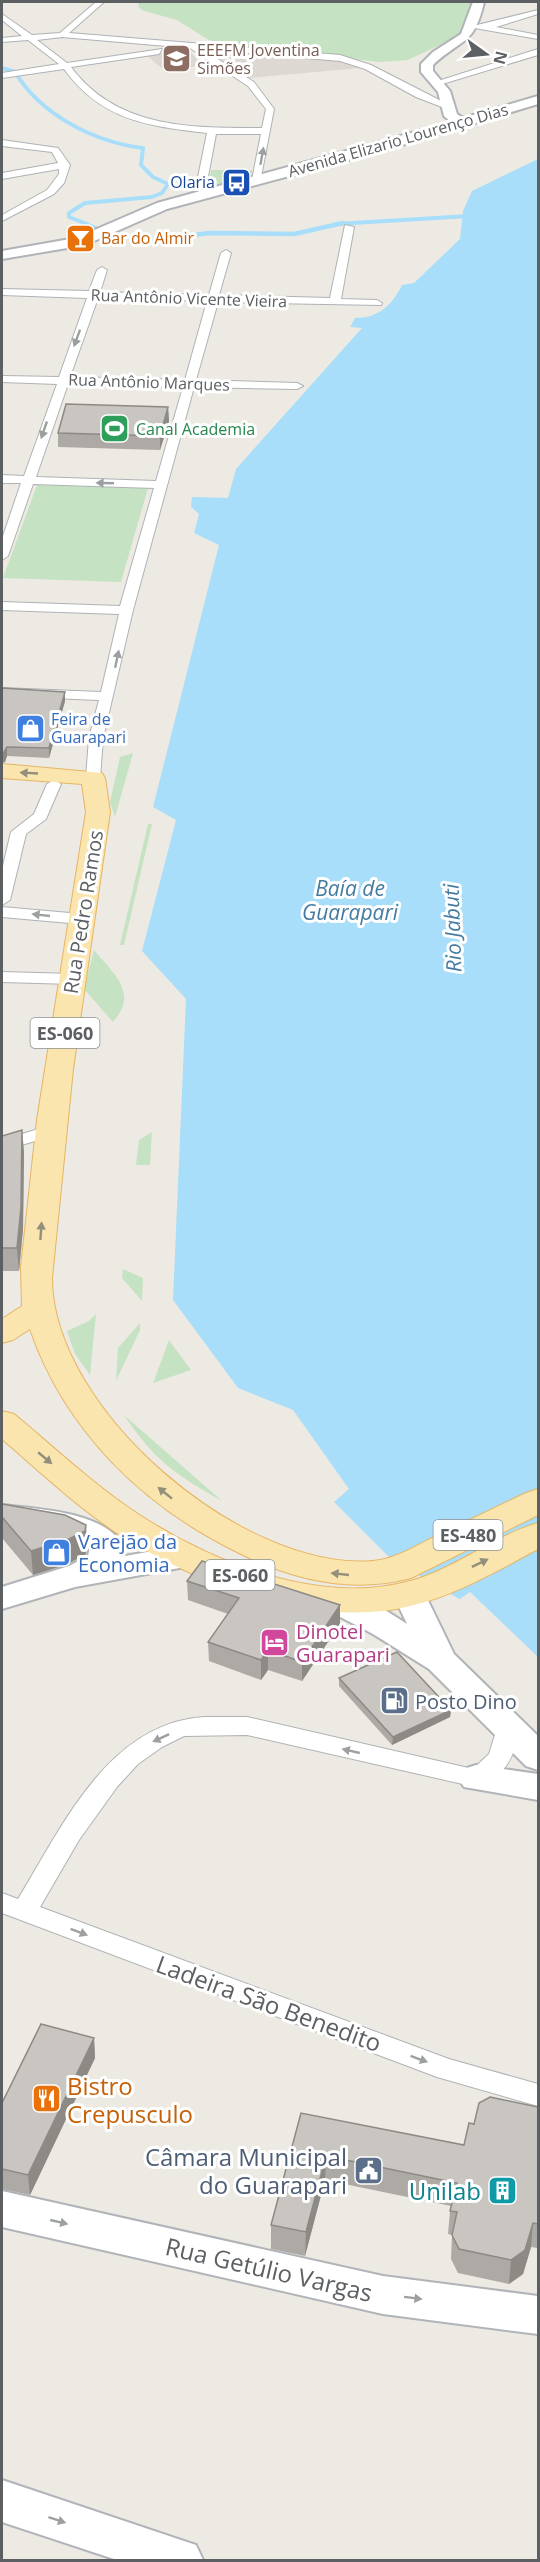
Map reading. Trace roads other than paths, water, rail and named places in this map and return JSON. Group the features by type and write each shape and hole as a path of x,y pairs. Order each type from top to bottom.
{"main road":[{"path":"2,771 93,778"},
{"name":"Rua Pedro Ramos","path":"93,778 98,812 44,1189 37,1289 39,1309 48,1340 71,1385 113,1443 145,1477 181,1506 275,1557 318,1571 377,1574 411,1584"},
{"path":"2,1333 39,1309"},
{"name":"ES-060","path":"2,1422 125,1522 185,1556 250,1579 335,1600 411,1584"},
{"name":"ES-480","path":"411,1584 538,1501"},
{"name":"ES-480","path":"411,1584 538,1535"}],"street":[{"path":"62,35 100,2"},
{"path":"478,2 480,27"},
{"path":"462,123 451,116 444,91 427,72 427,64 480,27 538,12"},
{"path":"4,20 66,66 77,81 125,116 149,123 212,131 266,131"},
{"path":"480,27 538,37"},
{"path":"2,40 62,35 360,61 414,94 447,106"},
{"path":"2,71 66,66 192,46 251,84 261,93 270,109 257,180"},
{"path":"436,83 538,52"},
{"path":"2,76 24,70"},
{"name":"Avenida Elizario Lourenço Dias","path":"2,255 80,242 143,212 538,100"},
{"path":"205,194 201,187 212,131"},
{"path":"2,143 55,150 65,165 66,174 60,184 2,218"},
{"path":"2,176 65,165"},
{"path":"335,302 348,227"},
{"name":"Rua Pedro Ramos","path":"93,778 96,738 126,610 163,485 211,300 226,253"},
{"path":"2,556 102,270"},
{"name":"Rua Antônio Vicente Vieira","path":"2,292 211,300 378,303"},
{"name":"Rua Antônio Marques","path":"2,379 297,386"},
{"path":"2,479 163,485"},
{"path":"2,606 126,610"},
{"path":"2,692 106,696"},
{"path":"2,900 19,832 41,816 54,784"},
{"path":"2,912 81,919"},
{"path":"2,977 73,979"},
{"path":"2,1146 52,1130"},
{"path":"44,1521 80,1502 88,1494"},
{"path":"2,1516 44,1521 99,1536 106,1544 105,1556 97,1567 2,1598"},
{"path":"72,1576 185,1556"},
{"path":"411,1584 441,1661"},
{"path":"335,1600 385,1626 441,1661 538,1757"},
{"path":"13,1907 102,1786 150,1743 179,1729 210,1725 248,1726 408,1764 476,1778 538,1787"},
{"path":"476,1778 489,1772 498,1763 506,1742 507,1728"},
{"name":"Ladeira São Benedito","path":"13,1907 446,2069 538,2095"},
{"name":"Rua Getúlio Vargas","path":"2,2209 383,2295 538,2315"},
{"path":"2,2502 180,2560"}],"water":[{"name":"Baía de Guarapari","path":"538,159 538,1670 461,1600 390,1558 334,1502 349,1489 293,1410 238,1388 173,1300 186,999 142,951 176,820 153,807 219,545 194,533 199,514 191,507 192,497 228,498 236,469 362,328 350,327 355,318 371,316 384,309 394,299 402,285 414,283 460,239 463,211 472,191"}],"waterway":[{"path":"2,68 15,72 39,101 70,124 106,140 143,148 141,165 153,177 168,184 162,193 152,197 85,203 69,213 69,217 87,224"},
{"path":"339,224 469,216"},
{"path":"83,223 110,234 150,241 209,233 294,234 339,224"}],"place":[{"name":"EEEFM Joventina Simões","path":"176,59"},
{"name":"Olaria","path":"236,182"},
{"name":"Bar do Almir","path":"80,238"},
{"name":"Canal Academia","path":"115,429"},
{"name":"Feira de Guarapari","path":"30,728"},
{"name":"Varejão da Economia","path":"57,1553"},
{"name":"Dinotel Guarapari","path":"275,1643"},
{"name":"Posto Dino","path":"394,1701"},
{"name":"Bistro Crepusculo","path":"46,2099"},
{"name":"Câmara Municipal do Guarapari","path":"368,2170"},
{"name":"Unilab","path":"502,2190"}],"water label":[{"name":"Rio Jabuti","path":"452,928"}]}
